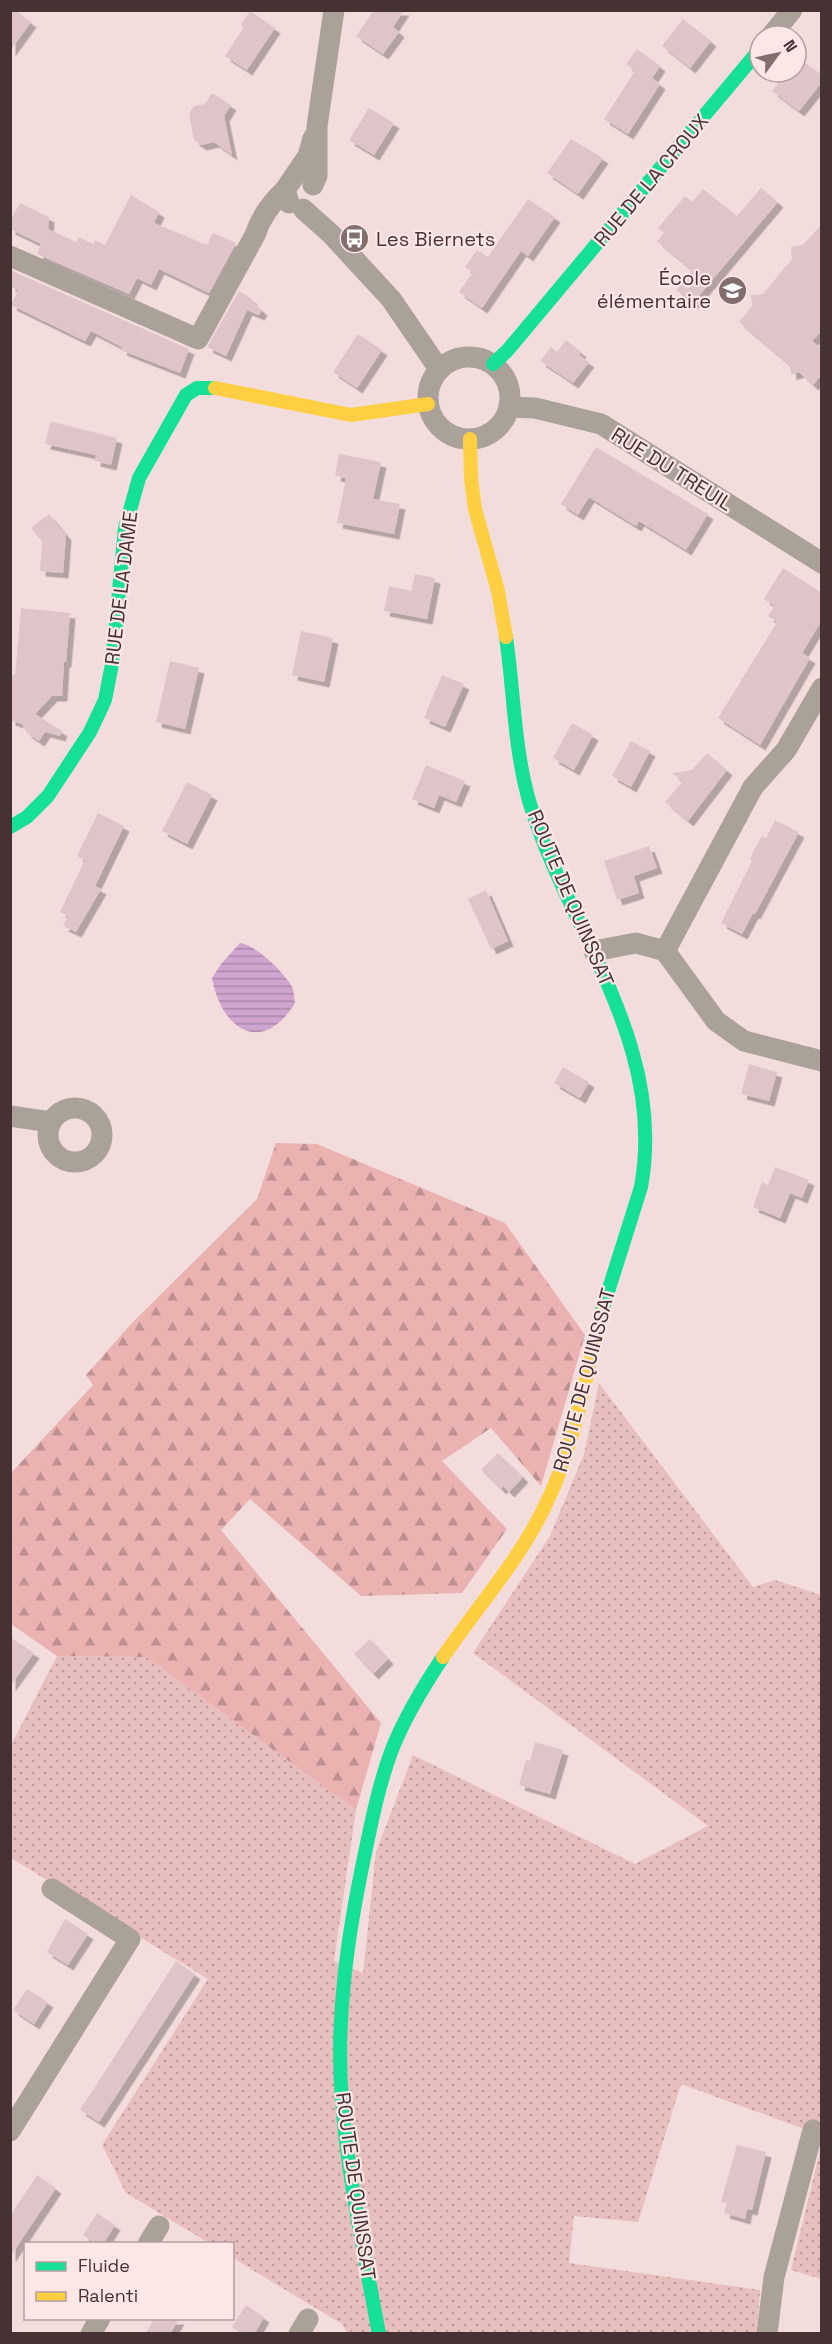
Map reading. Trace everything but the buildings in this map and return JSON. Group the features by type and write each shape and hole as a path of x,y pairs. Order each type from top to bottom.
{"street":[{"path":"255,235 277,216 307,200 317,176 317,126 334,10"},
{"path":"781,24 792,10"},
{"name":"RUE DE LA CROUX","path":"493,364 507,351 748,63"},
{"path":"10,256 198,339 255,235 259,222 273,202 289,186 308,156 317,126"},
{"path":"289,186 304,179 307,200"},
{"path":"289,186 288,202 307,200 322,207 332,234 391,299 439,369"},
{"path":"465,356 480,358 493,364 504,376 510,391 509,407 504,420 495,430 483,437 470,439 455,436 442,429 433,418 428,404 428,391 439,369 451,360 465,356"},
{"name":"RUE DE LA DAME","path":"10,827 27,817 48,796 90,732 105,700 112,664 125,528 139,478 186,395 197,388 211,387 351,415 428,404"},
{"name":"RUE DU TREUIL","path":"509,407 535,408 601,424 822,563"},
{"name":"ROUTE DE QUINSSAT","path":"379,2334 352,2184 341,2089 344,1992 357,1889 380,1780 402,1725 432,1670 499,1582 534,1529 559,1475 578,1414 607,1294 633,1216 644,1172 643,1085 625,1022 553,864 530,803 519,752 502,606 476,514 469,467 470,439"},
{"path":"665,951 753,787 786,750 822,688"},
{"path":"594,951 636,943 665,951 716,1021 744,1041 822,1061"},
{"path":"10,1116 51,1122"},
{"path":"10,2131 130,1939 52,1889"},
{"path":"767,2334 774,2277 813,2130"},
{"path":"91,2334 99,2320"}],"shaded area":[{"path":"240,943 253,948 275,966 293,989 295,1003 282,1020 269,1029 257,1032 244,1030 234,1023 224,1011 217,996 212,978"},
{"path":"599,1383 753,1587 775,1580 821,1595 821,2135 681,2084 638,2222 574,2216 569,2263 760,2290 757,2333 347,2333 342,2324 234,2259 234,2242 207,2242 126,2193 102,2145 208,1979 11,1858 10,1747 57,1656 146,1657 356,1810 334,1961 363,1973 376,1852 413,1755 635,1864 708,1826 473,1653 550,1536 584,1454"},
{"path":"821,2147 821,2279 791,2270"}],"green space":[{"path":"276,1143 317,1144 505,1223 585,1335 541,1486 491,1428 442,1461 507,1529 462,1593 361,1596 250,1499 221,1530 381,1723 356,1810 146,1657 57,1656 11,1624 10,1474 93,1385 86,1375 131,1324 257,1199"}],"traffic: fast":[{"path":"493,364 507,351 748,63"},
{"path":"10,827 27,817 48,796 90,732 105,700 112,664 125,528 139,478 186,395 197,388 215,388"},
{"path":"506,637 517,742 530,804 547,852 610,990 628,1037 640,1085 645,1135 641,1187 601,1314"},
{"path":"379,2334 348,2159 342,2101 340,2039 344,1976 359,1883 383,1777 402,1727 443,1657"}],"traffic: slow":[{"path":"215,388 351,415 428,404"},
{"path":"470,439 471,479 475,509 498,591 506,637"},
{"path":"443,1657 523,1546 545,1506 572,1436 601,1314"}],"place":[{"name":"Les Biernets","path":"355,239"},
{"name":"École élémentaire","path":"732,290"}]}
